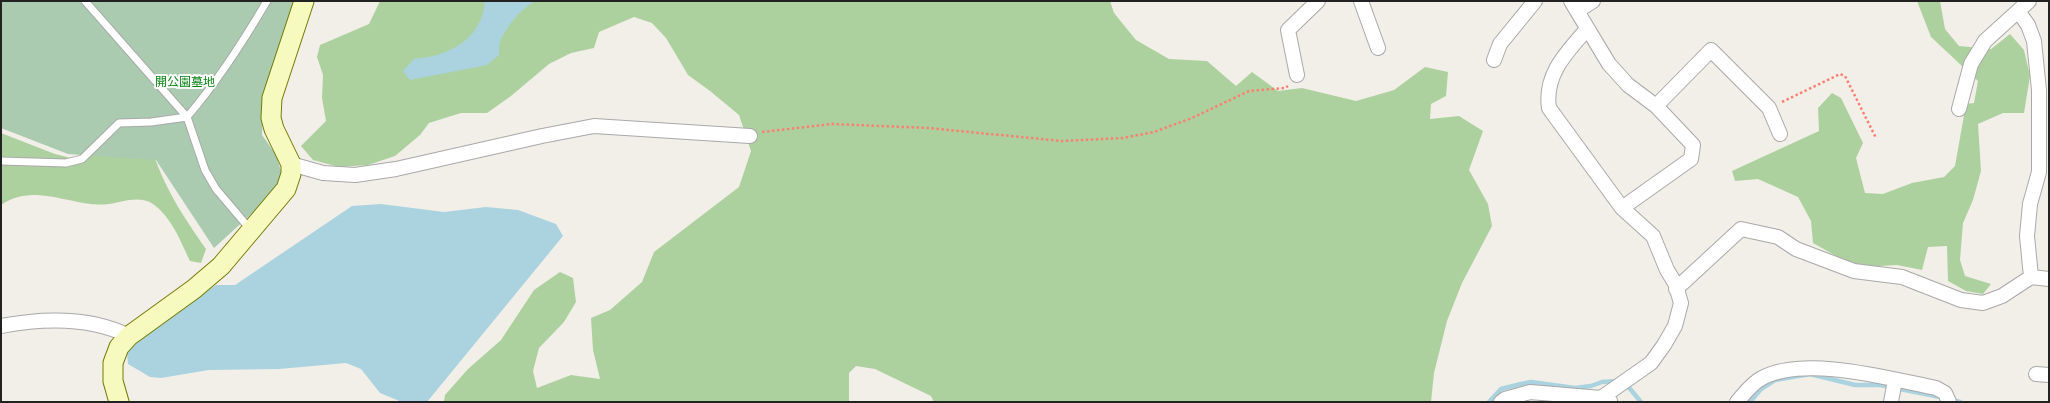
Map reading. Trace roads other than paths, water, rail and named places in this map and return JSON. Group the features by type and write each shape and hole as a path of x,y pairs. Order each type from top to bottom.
{"street":[{"path":"119,402 112,381 113,363 119,347 129,336 221,266 286,189 291,174 291,164 274,129 271,118 272,98 304,1"},
{"path":"1296,75 1288,30 1318,1"},
{"path":"1361,1 1378,48"},
{"path":"1494,60 1500,44 1535,1"},
{"path":"1593,1 1574,6 1609,64 1622,78 1656,106 1693,145 1691,159 1622,208"},
{"path":"1959,109 1971,64 1985,41 2029,1"},
{"path":"2018,11 2028,25 2034,42 2039,90 2038,142 2044,157 2030,204 2027,236 2032,277"},
{"path":"1501,402 1504,399 1530,392 1607,400 1651,362 1664,345 1675,326 1681,303 1653,236 1622,208 1549,108 1547,94 1553,72 1587,29"},
{"path":"1656,106 1711,50 1769,108 1780,134"},
{"path":"291,164 323,172 355,175 396,170 542,136 594,126 750,136"},
{"path":"1676,289 1741,229 1778,237 1796,249 1854,271 1902,277 1961,300 1983,303 2002,296 2032,277 2049,279"},
{"path":"1,326 30,320 60,320 111,327 129,336"},
{"path":"1737,402 1749,396 1762,378 1802,368 1825,369 1936,388 1946,393 1949,402"},
{"path":"1891,402 1895,380"}],"lane":[{"path":"85,1 187,117 205,170 216,189 251,230"},
{"path":"1,161 66,164 82,159 120,122 152,122 187,117 208,93 239,49 267,1"}],"water":[{"path":"485,1 537,1 526,7 510,25 500,42 499,55 487,65 410,80 403,71 414,59 451,50 462,44 470,36 478,26 483,15"},
{"path":"381,204 444,212 486,207 518,210 556,224 563,236 427,402 402,402 380,393 361,369 346,363 279,369 209,370 161,378 150,377 128,364 127,353 141,336 216,285 235,285 352,206"}],"waterway":[{"path":"1750,402 1761,389 1775,380 1810,374 1855,385 1880,385 1940,397"},
{"path":"1489,402 1501,389 1531,382 1575,388 1617,381"},
{"path":"1626,384 1641,402"},
{"path":"1950,399 1960,402"}],"park label":[{"name":"開公園墓地","path":"185,83"}]}
